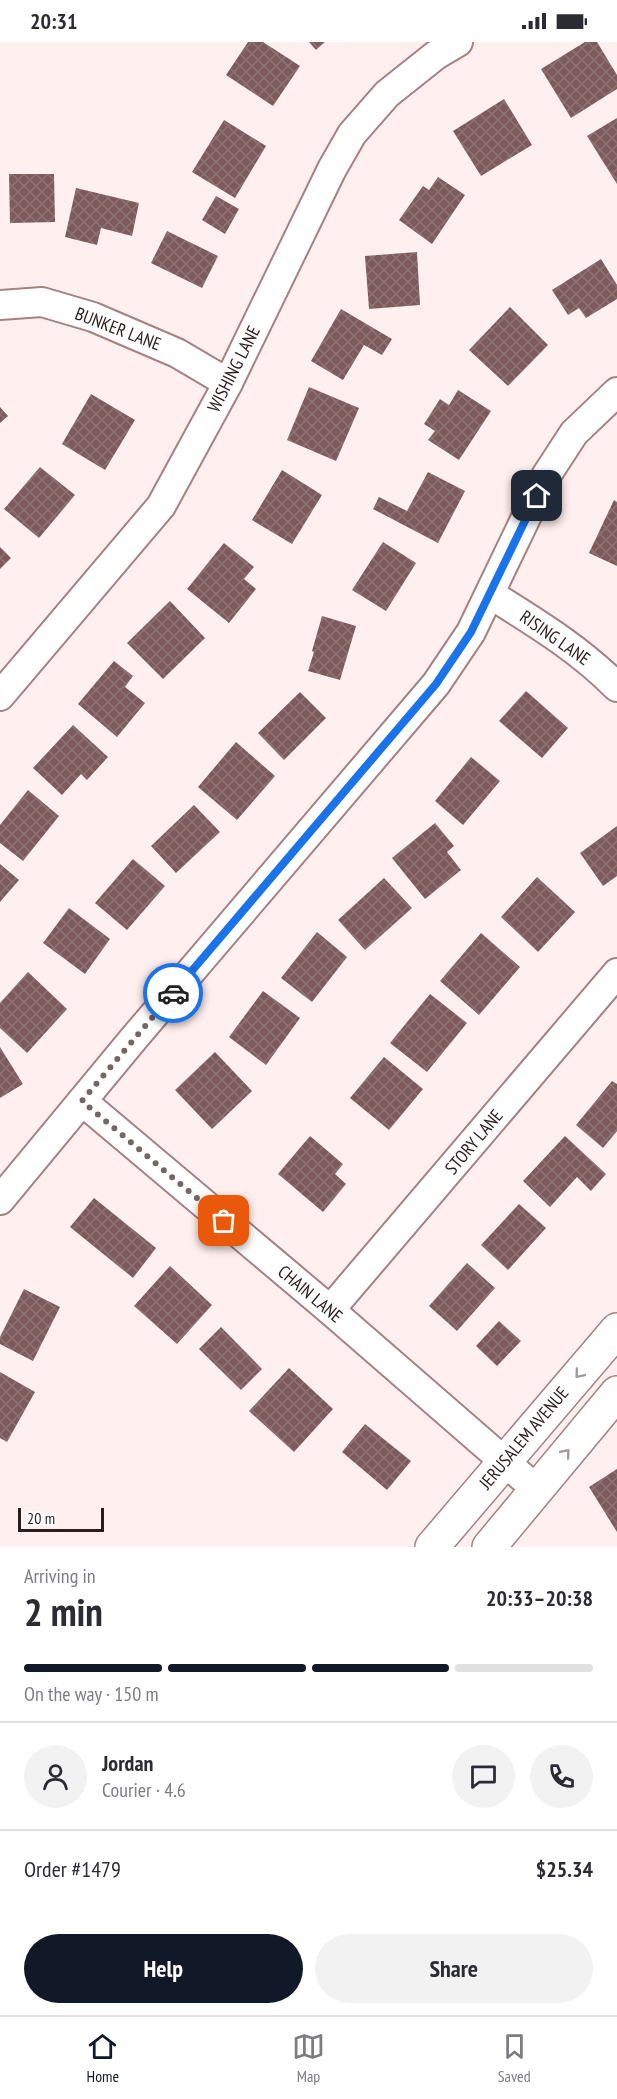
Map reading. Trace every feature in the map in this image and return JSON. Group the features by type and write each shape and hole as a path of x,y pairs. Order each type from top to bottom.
{"main road":[{"name":"JERUSALEM AVENUE","path":"444,1543 505,1461 617,1330"},
{"path":"489,1547 617,1393"}],"street":[{"name":"WISHING LANE","path":"0,696 161,506 228,383 332,168 352,134 387,93 436,55 458,42"},
{"name":"BUNKER LANE","path":"0,305 42,302 93,317 177,353 228,383"},
{"path":"0,1200 436,684 471,632 546,476 574,433 617,392"},
{"name":"RISING LANE","path":"490,594 558,637 597,667 617,687"},
{"name":"STORY LANE","path":"330,1310 617,973"},
{"name":"CHAIN LANE","path":"82,1101 330,1310 536,1489"}],"building":[{"path":"248,42 263,42 300,66 273,106 226,75"},
{"path":"309,42 325,42 316,50"},
{"path":"585,42 597,42 617,75 617,89 571,118 541,69"},
{"path":"504,99 532,145 481,176 453,131"},
{"path":"617,118 617,184 587,136"},
{"path":"224,120 266,146 235,198 192,172"},
{"path":"9,174 54,174 55,222 10,223"},
{"path":"438,177 465,195 432,244 399,220 423,186 429,190"},
{"path":"76,188 139,203 132,236 101,228 97,245 65,237"},
{"path":"216,196 239,209 225,234 202,220"},
{"path":"167,231 218,256 202,288 151,263"},
{"path":"417,252 420,305 369,309 365,256"},
{"path":"601,259 617,285 617,299 586,318 579,308 568,315 552,290"},
{"path":"510,307 548,345 508,386 469,350"},
{"path":"341,309 392,339 382,355 364,345 343,380 311,361"},
{"path":"309,387 359,408 336,461 287,440"},
{"path":"458,390 491,411 459,460 428,440 435,431 424,424 440,399 449,405"},
{"path":"91,394 135,420 105,470 62,444"},
{"path":"0,407 8,416 0,423"},
{"path":"40,467 75,495 39,538 4,509"},
{"path":"282,470 322,495 292,544 252,520"},
{"path":"428,472 465,491 438,543 373,509 379,497 407,511"},
{"path":"614,500 617,502 617,566 589,553"},
{"path":"383,542 416,563 386,611 352,590"},
{"path":"224,543 254,567 244,579 256,589 229,623 187,589"},
{"path":"0,547 11,558 0,569"},
{"path":"170,601 205,638 163,679 127,643"},
{"path":"322,616 356,626 340,680 308,671"},
{"path":"114,661 133,676 125,687 145,703 117,737 78,704"},
{"path":"526,691 568,728 542,758 499,721"},
{"path":"300,692 326,718 284,760 258,733"},
{"path":"73,725 108,757 87,780 81,774 62,795 33,768"},
{"path":"236,742 275,776 237,820 198,787"},
{"path":"471,757 500,781 463,825 435,801"},
{"path":"28,790 59,816 23,861 0,843 0,825"},
{"path":"194,805 220,832 176,873 151,846"},
{"path":"435,823 454,846 447,852 461,870 425,899 392,858"},
{"path":"617,826 617,876 603,886 580,853"},
{"path":"133,859 165,886 127,930 95,903"},
{"path":"0,864 19,880 0,902"},
{"path":"537,877 575,912 538,952 501,917"},
{"path":"384,878 412,908 365,950 338,920"},
{"path":"69,908 110,939 85,974 43,943"},
{"path":"317,932 347,957 312,1002 281,978"},
{"path":"481,933 520,967 479,1015 440,981"},
{"path":"28,972 67,1009 27,1053 0,1028 0,1003"},
{"path":"263,991 300,1018 266,1065 229,1037"},
{"path":"430,994 467,1023 427,1072 390,1043"},
{"path":"0,1047 23,1084 0,1098"},
{"path":"215,1052 252,1091 212,1129 175,1090"},
{"path":"384,1057 423,1089 389,1130 350,1098"},
{"path":"612,1081 617,1084 617,1131 603,1148 576,1125"},
{"path":"310,1136 343,1164 335,1174 346,1184 323,1212 278,1174"},
{"path":"565,1136 606,1174 591,1191 577,1177 550,1207 523,1181"},
{"path":"94,1198 156,1248 133,1278 70,1227"},
{"path":"519,1204 546,1228 508,1270 481,1245"},
{"path":"467,1263 495,1288 457,1331 429,1306"},
{"path":"170,1266 212,1305 177,1344 134,1306"},
{"path":"24,1289 60,1307 33,1361 0,1344 0,1337"},
{"path":"499,1321 521,1341 497,1366 476,1346"},
{"path":"221,1327 262,1369 241,1390 199,1349"},
{"path":"289,1368 333,1409 294,1452 249,1411"},
{"path":"0,1372 35,1392 7,1442 0,1438"},
{"path":"365,1424 411,1461 387,1490 342,1452"},
{"path":"617,1469 617,1532 589,1487"}],"way so far":[{"path":"173,993 82,1101 224,1221"}],"route":[{"path":"173,993 436,684 471,632 537,496"}]}
